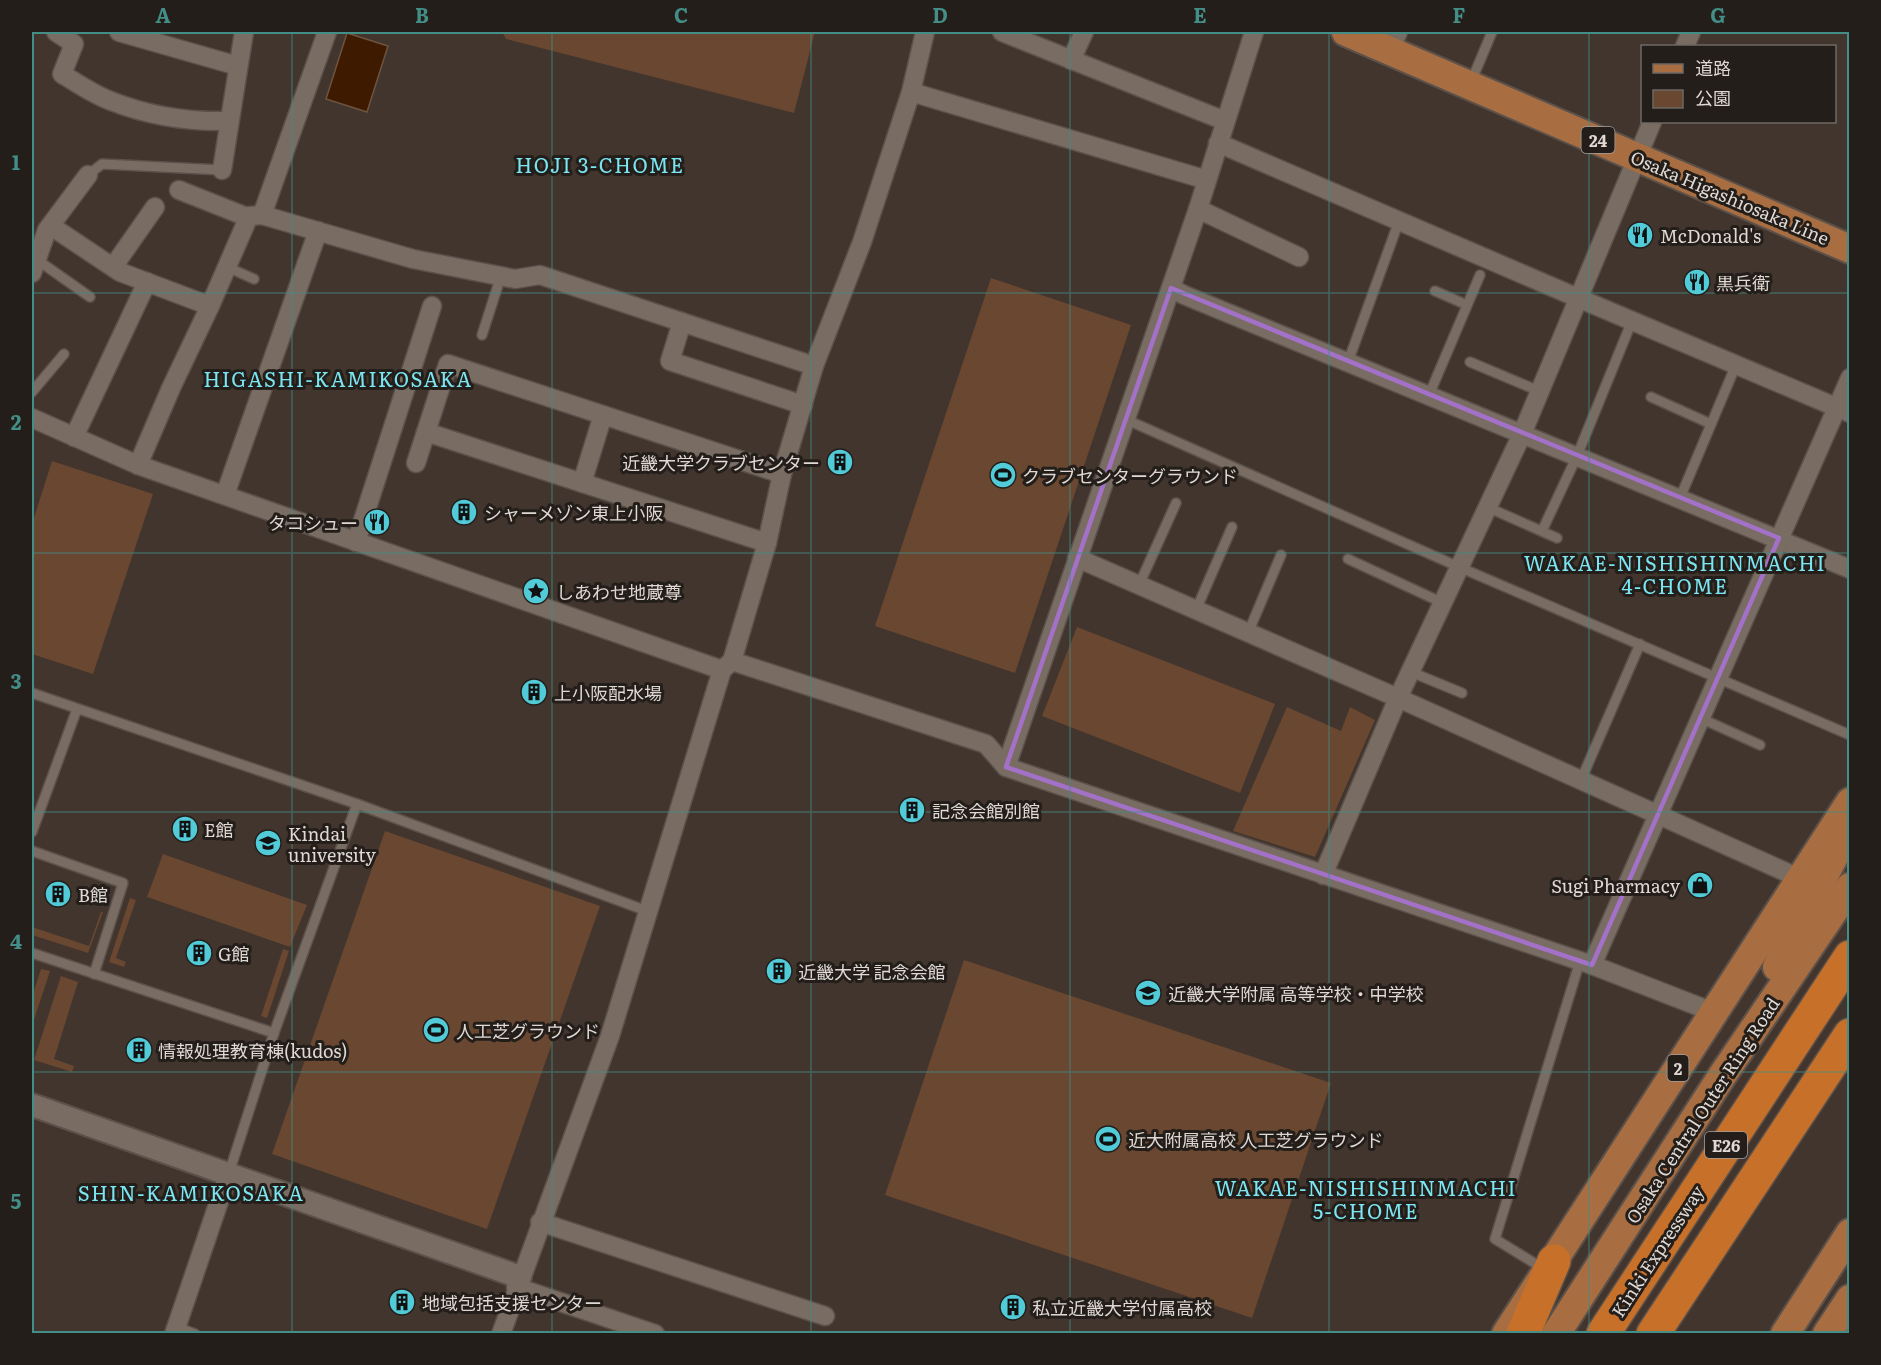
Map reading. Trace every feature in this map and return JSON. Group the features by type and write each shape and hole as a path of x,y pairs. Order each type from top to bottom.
{"highway":[{"name":"Kinki Expressway","path":"1603,1334 1850,957"},
{"name":"E26","path":"1653,1334 1850,1035"},
{"path":"1523,1334 1551,1266"}],"main road":[{"name":"Osaka Higashiosaka Line","path":"1346,32 1394,41 1469,85 1850,249"},
{"name":"2","path":"1506,1334 1850,802"},
{"path":"1722,1076 1850,826"},
{"name":"Osaka Central Outer Ring Road","path":"1556,1334 1722,1076 1850,887"},
{"path":"1785,1334 1850,1233"},
{"path":"1827,1334 1850,1299"}],"street":[{"path":"57,32 74,44 62,74 109,101 158,116 202,122 230,121"},
{"path":"119,32 238,66"},
{"path":"222,170 244,32"},
{"path":"138,465 227,267 255,216 327,32"},
{"path":"501,1334 518,1282 610,1036 647,911 766,543 782,474 814,366 862,242 911,92 925,32"},
{"path":"1002,32 1225,121"},
{"path":"1071,60 1084,32"},
{"path":"1006,767 1198,209 1254,32"},
{"path":"911,92 1207,180"},
{"path":"1323,874 1398,698 1521,434 1652,123"},
{"path":"1218,143 1843,410"},
{"path":"34,266 51,226 88,175"},
{"path":"179,190 255,216 318,231 413,259 515,279 540,275 814,366"},
{"path":"113,267 155,207"},
{"path":"1198,209 1299,257"},
{"path":"51,226 113,267 210,306"},
{"path":"225,495 318,231"},
{"path":"74,436 147,282"},
{"path":"1171,288 1850,569"},
{"path":"356,542 432,306"},
{"path":"682,322 670,361 803,405"},
{"path":"416,463 448,364 782,474"},
{"path":"1586,963 1658,814 1779,538 1843,410 1850,378"},
{"path":"582,483 603,415"},
{"path":"32,418 138,465 356,542 727,665 986,744 1006,767 1586,963 1713,1011"},
{"path":"426,432 766,543"},
{"path":"1077,558 1398,698 1799,878"},
{"path":"32,1104 655,1334"},
{"path":"175,1330 228,1175"},
{"path":"540,1222 825,1316"}],"lane":[{"path":"1469,85 1492,32"},
{"path":"88,175 102,164 222,170"},
{"path":"1348,362 1399,221"},
{"path":"34,266 90,297"},
{"path":"227,267 254,279"},
{"path":"1429,395 1480,275"},
{"path":"482,335 501,276"},
{"path":"1435,291 1467,305"},
{"path":"1542,531 1577,456 1632,321"},
{"path":"32,392 64,354"},
{"path":"1470,362 1539,391"},
{"path":"1680,498 1736,365"},
{"path":"1651,397 1712,424"},
{"path":"1125,419 1459,567 1850,735"},
{"path":"1139,585 1176,503"},
{"path":"1487,507 1557,538"},
{"path":"1196,610 1232,527"},
{"path":"1248,633 1281,555"},
{"path":"1348,559 1443,603"},
{"path":"1581,780 1640,644"},
{"path":"1411,672 1462,693"},
{"path":"32,693 357,804 647,911"},
{"path":"32,832 77,709"},
{"path":"1700,718 1760,745"},
{"path":"228,1175 274,1033 357,804"},
{"path":"32,851 123,883 94,974"},
{"path":"32,953 274,1033"},
{"path":"1551,1266 1495,1239 1586,963"},
{"path":"175,1330 195,1334"}],"highlighted area":[{"path":"1171,288 1779,538 1592,965 1006,767"}],"green space":[{"path":"502,32 815,32 794,113 506,39"},
{"name":"クラブセンターグラウンド","path":"991,278 1131,325 1015,673 875,626"},
{"path":"52,461 153,494 93,674 32,654 32,524"},
{"path":"1077,627 1275,704 1240,793 1042,716"},
{"path":"1287,707 1341,731 1350,707 1375,720 1315,857 1233,831"},
{"name":"人工芝グラウンド","path":"385,831 600,906 487,1229 272,1154"},
{"path":"163,854 307,905 290,947 147,897"},
{"path":"130,898 136,900 116,958 126,962 124,967 109,962"},
{"path":"101,912 103,912 88,953 32,935 32,927 89,946"},
{"path":"283,949 289,951 267,1018 261,1016"},
{"name":"近大附属高校 人工芝グラウンド","path":"964,960 1331,1083 1252,1318 885,1195"},
{"path":"41,969 50,971 32,1026 32,997"},
{"path":"61,976 78,982 54,1059 74,1066 72,1072 34,1060"}],"shaded area":[{"path":"347,33 388,46 367,112 326,99"}],"place":[{"name":"McDonald's","path":"1640,235"},
{"name":"黒兵衛","path":"1697,282"},
{"name":"近畿大学クラブセンター","path":"840,462"},
{"name":"クラブセンターグラウンド","path":"1003,475"},
{"name":"シャーメゾン東上小阪","path":"464,512"},
{"name":"タコシュー","path":"377,522"},
{"name":"しあわせ地蔵尊","path":"536,591"},
{"name":"上小阪配水場","path":"534,692"},
{"name":"記念会館別館","path":"912,810"},
{"name":"E館","path":"185,829"},
{"name":"Kindai university","path":"268,843"},
{"name":"Sugi Pharmacy","path":"1700,885"},
{"name":"B館","path":"58,894"},
{"name":"G館","path":"199,953"},
{"name":"近畿大学 記念会館","path":"779,971"},
{"name":"近畿大学附属 高等学校・中学校","path":"1148,993"},
{"name":"人工芝グラウンド","path":"436,1030"},
{"name":"情報処理教育棟(kudos)","path":"139,1050"},
{"name":"近大附属高校 人工芝グラウンド","path":"1108,1139"},
{"name":"地域包括支援センター","path":"402,1302"},
{"name":"私立近畿大学付属高校","path":"1013,1307"}],"district":[{"name":"HOJI 3-CHOME","path":"600,164"},
{"name":"HIGASHI-KAMIKOSAKA","path":"338,378"},
{"name":"WAKAE-NISHISHINMACHI 4-CHOME","path":"1675,574"},
{"name":"SHIN-KAMIKOSAKA","path":"191,1192"},
{"name":"WAKAE-NISHISHINMACHI 5-CHOME","path":"1366,1198"}]}
